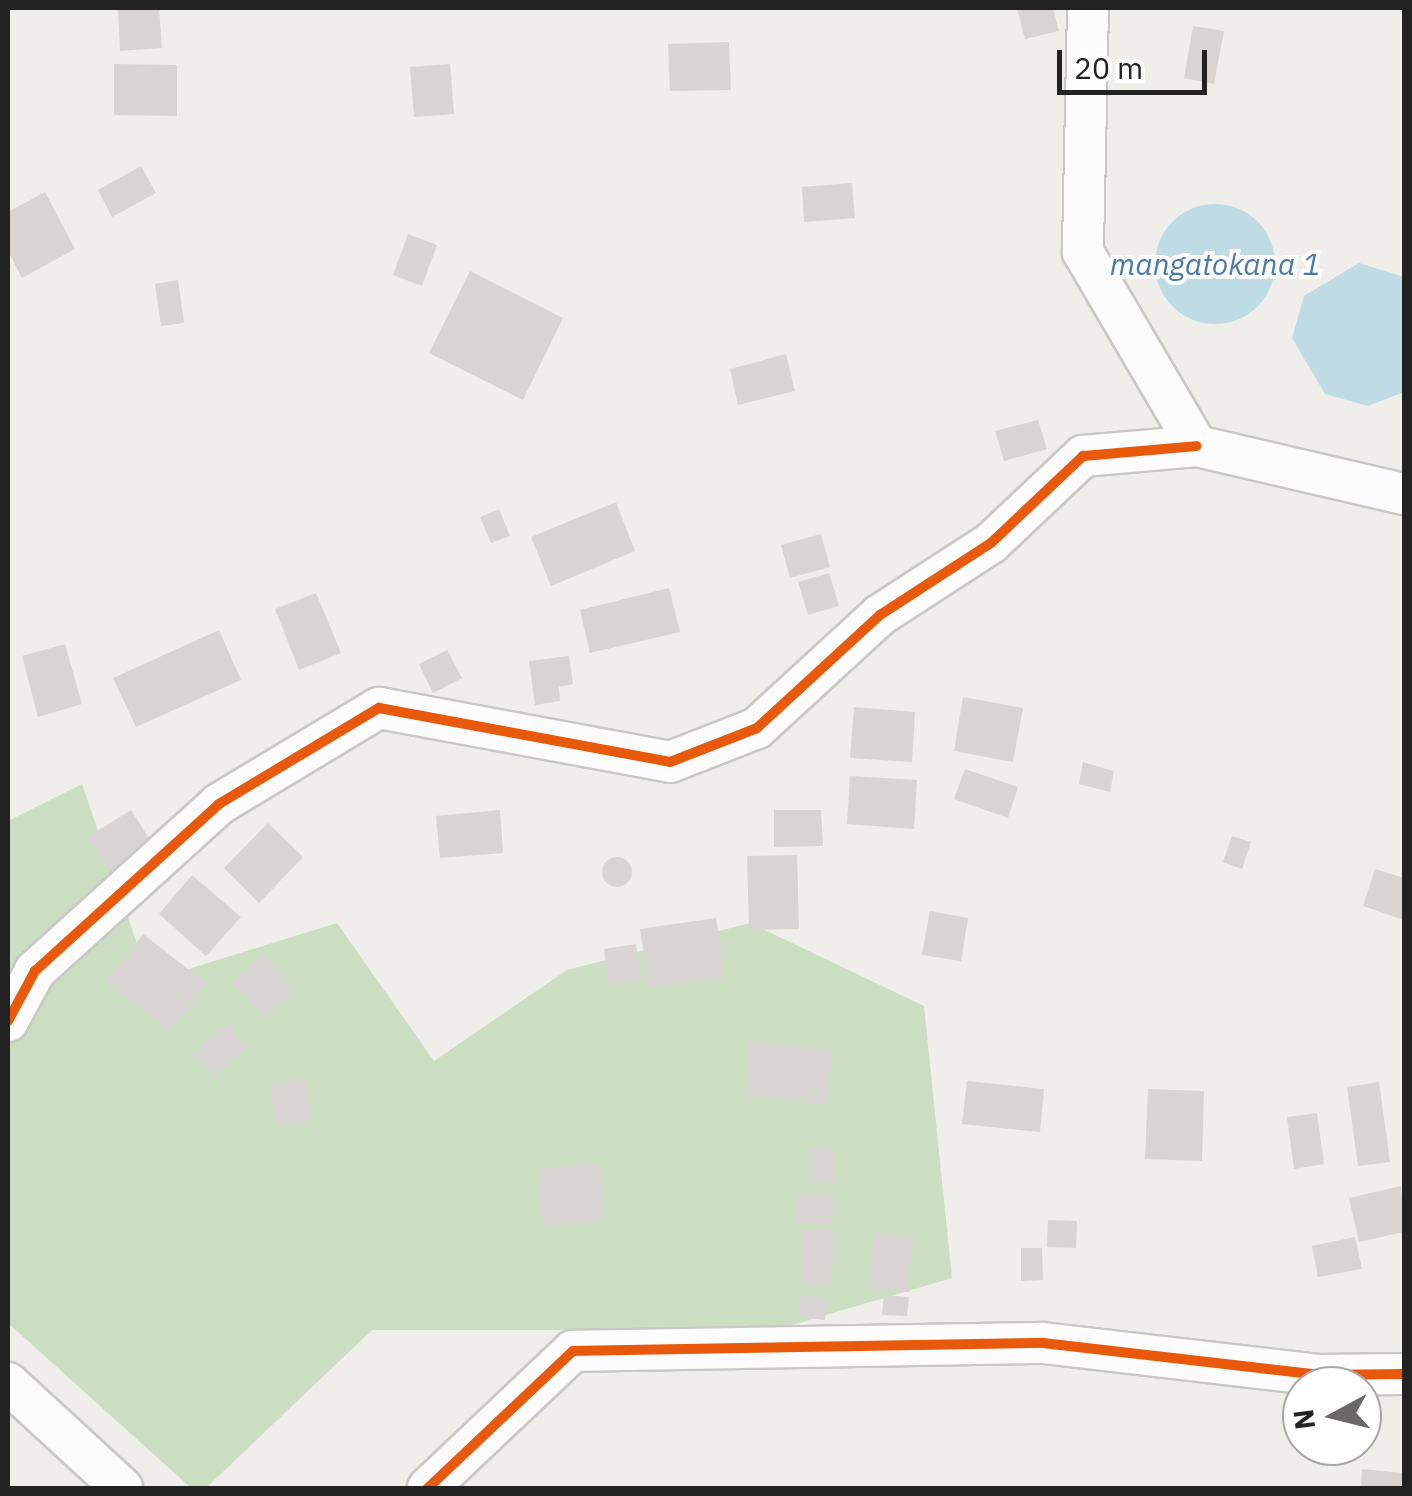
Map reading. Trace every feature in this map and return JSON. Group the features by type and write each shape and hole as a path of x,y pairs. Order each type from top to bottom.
{"street":[{"path":"1088,8 1083,252 1197,446"},
{"path":"8,1021 35,971 219,804 378,708 670,762 757,728 880,615 990,543 1083,456 1197,446 1404,494"},
{"path":"428,1488 572,1351 1043,1343 1320,1375 1404,1374"},
{"path":"8,1383 122,1488"}],"green space":[{"path":"82,784 150,981 337,923 434,1061 567,970 750,923 924,1006 952,1278 775,1330 372,1330 206,1488 191,1488 8,1323 8,821"}],"water":[{"name":"mangatokana 1","path":"1215,204 1238,209 1257,222 1270,241 1275,264 1270,287 1257,306 1238,319 1215,324 1192,319 1173,306 1160,287 1155,264 1160,241 1173,222 1192,209"},
{"path":"1359,263 1404,277 1404,392 1368,406 1325,394 1292,338 1304,296"}],"building":[{"path":"118,8 159,8 162,48 120,51"},
{"path":"1017,8 1053,8 1059,31 1025,39"},
{"path":"1193,26 1224,31 1214,84 1184,78"},
{"path":"729,42 731,90 670,91 668,44"},
{"path":"114,64 177,65 177,116 114,115"},
{"path":"450,64 454,114 414,117 410,67"},
{"path":"141,166 156,193 112,217 98,190"},
{"path":"852,183 855,218 804,222 802,187"},
{"path":"45,192 75,249 22,278 8,251 8,212"},
{"path":"408,234 437,245 422,286 393,275"},
{"path":"470,271 563,318 523,400 429,353"},
{"path":"178,280 184,323 161,326 155,284"},
{"path":"786,354 795,391 738,405 730,369"},
{"path":"1038,420 1047,449 1004,461 995,431"},
{"path":"616,502 635,551 551,586 531,537"},
{"path":"499,509 510,536 491,543 480,517"},
{"path":"821,534 830,567 790,578 781,545"},
{"path":"829,573 839,606 808,615 798,582"},
{"path":"669,588 680,632 590,653 580,610"},
{"path":"316,593 341,653 299,670 275,609"},
{"path":"219,630 241,680 136,727 113,678"},
{"path":"65,644 82,704 38,717 22,656"},
{"path":"447,650 462,678 433,693 419,664"},
{"path":"569,656 573,684 559,687 560,701 535,705 529,661"},
{"path":"963,697 1023,708 1013,762 954,751"},
{"path":"854,707 915,712 912,762 850,758"},
{"path":"1083,762 1114,771 1110,792 1079,784"},
{"path":"965,769 1018,787 1008,818 954,799"},
{"path":"850,776 917,780 914,829 847,824"},
{"path":"131,810 154,846 111,873 88,837"},
{"path":"500,810 503,853 440,858 436,816"},
{"path":"774,810 821,810 823,846 774,847"},
{"path":"268,823 303,857 259,903 224,868"},
{"path":"1232,836 1251,842 1242,869 1223,862"},
{"path":"797,855 799,929 749,930 747,856"},
{"path":"617,857 628,861 632,872 628,883 617,887 606,883 602,872 606,861"},
{"path":"1375,869 1404,878 1404,920 1363,906"},
{"path":"192,875 241,917 206,956 159,914"},
{"path":"930,911 968,918 961,961 922,955"},
{"path":"716,918 725,977 649,988 640,929"},
{"path":"143,934 206,983 170,1031 106,982"},
{"path":"636,944 641,981 609,985 604,949"},
{"path":"264,955 296,991 265,1018 234,982"},
{"path":"229,1023 248,1047 214,1076 194,1052"},
{"path":"751,1041 833,1050 827,1105 746,1095"},
{"path":"306,1078 312,1121 276,1126 269,1083"},
{"path":"967,1081 1044,1089 1040,1132 962,1124"},
{"path":"1379,1082 1390,1162 1358,1166 1347,1087"},
{"path":"1148,1089 1204,1091 1202,1161 1145,1159"},
{"path":"1317,1113 1324,1164 1294,1169 1287,1117"},
{"path":"810,1148 836,1149 834,1183 809,1182"},
{"path":"600,1163 605,1221 543,1226 538,1169"},
{"path":"1401,1186 1404,1232 1359,1242 1349,1198"},
{"path":"798,1193 834,1194 832,1225 796,1223"},
{"path":"1048,1220 1077,1221 1076,1248 1047,1247"},
{"path":"801,1229 833,1229 832,1286 801,1286"},
{"path":"874,1233 913,1236 909,1292 870,1289"},
{"path":"1355,1237 1362,1269 1318,1277 1312,1246"},
{"path":"1021,1248 1042,1248 1043,1280 1021,1281"},
{"path":"801,1295 827,1298 825,1320 799,1317"},
{"path":"884,1295 909,1297 907,1316 882,1315"},
{"path":"1362,1469 1404,1473 1404,1488 1361,1488"}],"cycle path":[{"path":"8,1021 35,971 219,804 379,708 670,762 757,728 880,615 991,543 1083,456 1197,446"},
{"path":"428,1488 573,1351 1043,1343 1320,1375 1404,1374"}]}
